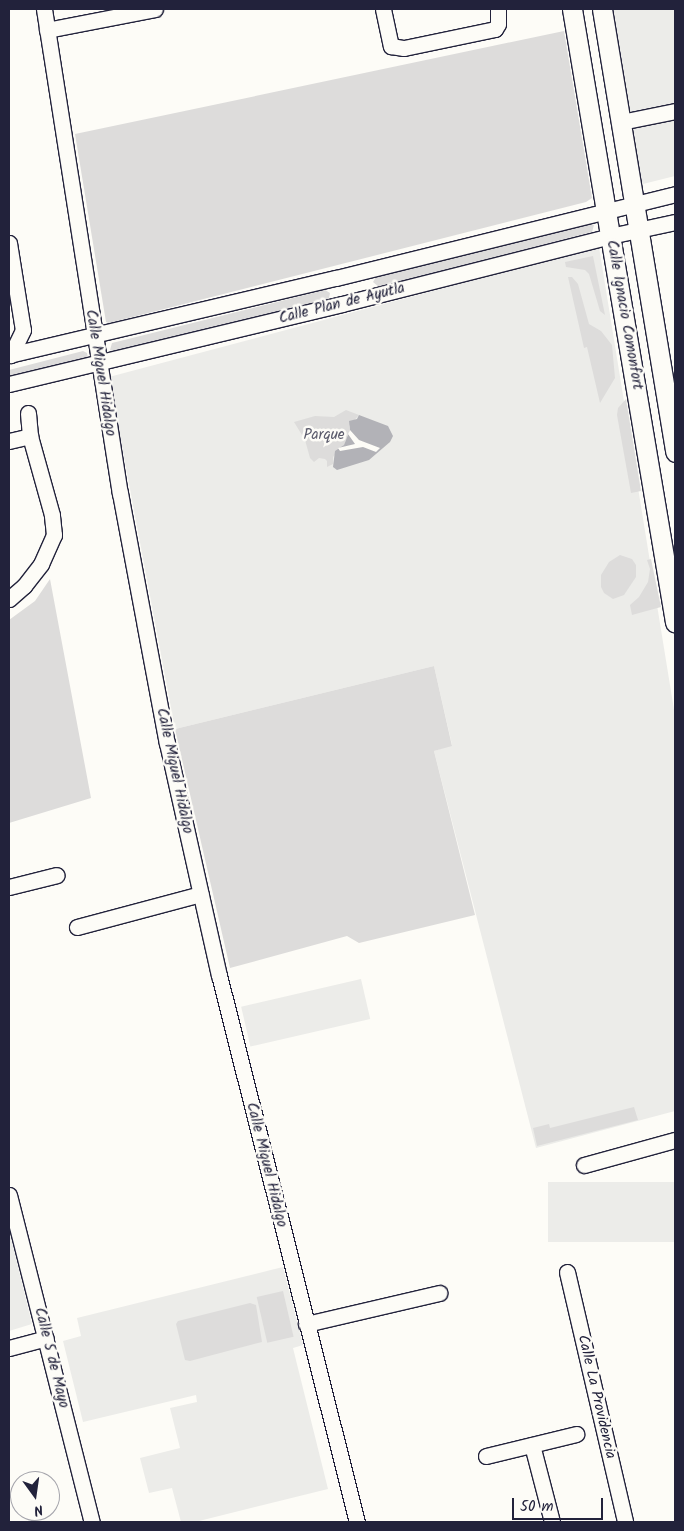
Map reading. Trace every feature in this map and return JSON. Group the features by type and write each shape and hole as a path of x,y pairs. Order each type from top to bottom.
{"main road":[{"name":"Calle Ignacio Comonfort","path":"572,9 675,622"},
{"name":"Calle Ignacio Comonfort","path":"602,9 675,452"}],"street":[{"name":"Calle Miguel Hidalgo","path":"44,9 120,493 165,734 201,894 306,1324 357,1522"},
{"path":"47,30 155,9"},
{"path":"383,9 391,46 404,48 495,29 498,24 498,9"},
{"path":"621,122 675,111"},
{"name":"Calle Plan de Ayutla","path":"10,355 336,278 675,194"},
{"name":"Calle Plan de Ayutla","path":"9,384 342,304 610,236 675,222"},
{"path":"9,243 23,330 10,355"},
{"name":"Calle Plan de Ayutla","path":"360,272 366,298"},
{"name":"Calle Plan de Ayutla","path":"336,278 342,304"},
{"path":"23,330 48,345"},
{"path":"9,599 24,586 41,564 54,535 52,515 30,436 28,413"},
{"path":"9,441 30,436"},
{"path":"9,887 56,874"},
{"path":"77,927 201,894"},
{"path":"584,1165 675,1140"},
{"name":"Calle 5 de Mayo","path":"9,1195 92,1522"},
{"name":"Calle La Providencia","path":"568,1272 625,1522"},
{"path":"306,1324 439,1293"},
{"path":"9,1348 46,1338"},
{"path":"486,1456 576,1434"},
{"path":"532,1445 552,1522"}],"shaded area":[{"path":"609,9 675,9 675,176 639,185"},
{"path":"599,247 675,716 675,1111 536,1148 434,751 452,745 434,666 175,729 109,377"},
{"path":"359,415 388,426 393,436 390,442 369,460 337,470 333,467 335,451 344,445 350,430 349,421 357,419"},
{"path":"361,979 370,1019 250,1047 241,1007"},
{"path":"548,1182 675,1182 675,1242 548,1242"},
{"path":"9,1230 32,1324 9,1331"},
{"path":"283,1267 303,1345 293,1348 328,1489 195,1522 181,1522 172,1488 149,1493 140,1458 180,1448 170,1408 197,1402 196,1395 83,1422 63,1341 81,1336 77,1318"}],"green space":[{"path":"564,31 592,198 586,202 109,323 106,322 75,134"},
{"path":"588,223 594,225 592,232 379,287 373,282 376,277"},
{"path":"593,256 605,315 600,311 589,274 585,270 566,267 565,262"},
{"path":"568,277 572,277 578,284 589,324 601,331 612,345 615,378 600,403 587,347 584,348"},
{"path":"325,290 330,293 329,298 326,300 116,353 110,350 112,343"},
{"path":"83,351 87,353 88,358 9,380 9,370"},
{"path":"626,399 641,491 631,493 617,415 618,408"},
{"name":"Parque","path":"346,410 359,415 349,426 350,430 344,445 333,457 333,464 327,467 327,461 319,458 314,462 310,458 305,440 294,422 315,416 334,417"},
{"path":"620,555 632,559 636,565 636,577 624,595 613,599 604,593 601,587 601,575 609,562"},
{"path":"651,559 661,607 632,615 630,605 639,597 648,582 650,569 647,560"},
{"path":"50,579 91,798 9,823 9,620 35,601"},
{"path":"434,666 452,746 434,751 475,915 359,943 347,936 230,968 175,729"},
{"path":"634,1107 638,1120 537,1146 533,1128 549,1124 550,1128"},
{"path":"283,1291 294,1337 267,1343 257,1297"},
{"path":"250,1303 256,1305 262,1342 190,1361 185,1360 176,1324 178,1321"}],"pier":[{"path":"350,430 359,440 380,448 376,452 363,447 340,451 338,448 355,444 348,434"}]}
